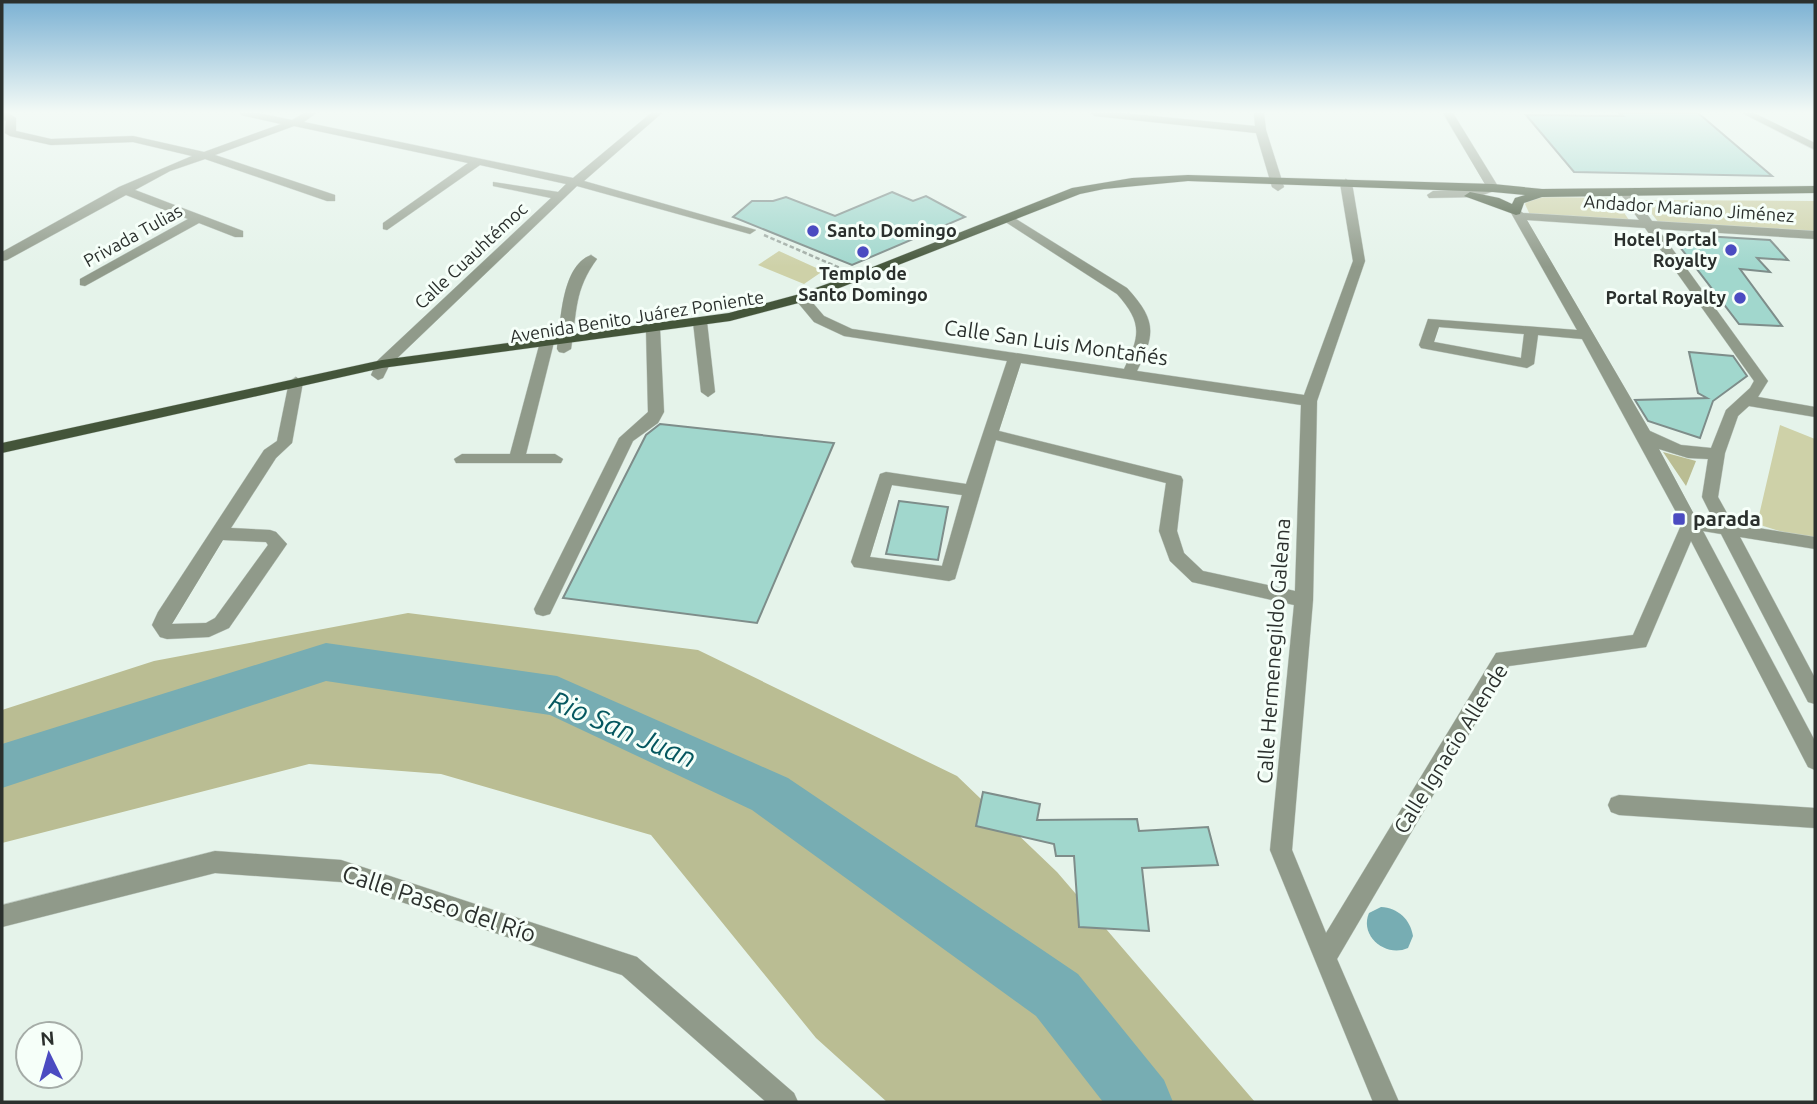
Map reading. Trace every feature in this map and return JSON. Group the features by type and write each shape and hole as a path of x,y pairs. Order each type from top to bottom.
{"main road":[{"name":"Avenida Benito Juárez Poniente","path":"804,302 860,277 1012,221 1086,198 1144,186 1277,184 1493,188 1542,193 1815,190"},
{"name":"Avenida Benito Juárez Poniente","path":"1346,187 1483,198 1518,214"},
{"path":"1518,214 1519,201 1542,193"},
{"name":"Avenida Benito Juárez Poniente","path":"2,461 380,369 770,316 1012,221"},
{"name":"Avenida Benito Juárez Poniente","path":"2,448 296,388"}],"street":[{"path":"2,257 123,190 182,165"},
{"path":"232,165 331,198"},
{"path":"387,226 473,165"},
{"path":"489,165 575,182 750,229"},
{"name":"Calle Cuauhtémoc","path":"380,369 596,165"},
{"path":"1271,165 1277,184"},
{"path":"1433,195 1477,193 1493,188 1479,165"},
{"path":"497,184 560,196"},
{"name":"Calle Hermenegildo Galeana","path":"1346,187 1359,261 1310,401 1304,600 1281,850 1386,1102"},
{"path":"123,190 239,234"},
{"path":"1626,193 1761,381 1756,391 1731,414 1717,453 1710,497 1815,696"},
{"path":"1518,214 1644,435 1815,761"},
{"name":"Andador Mariano Jiménez","path":"1518,214 1815,235"},
{"name":"Privada Tulias","path":"85,282 197,219"},
{"path":"1012,221 1122,291 1137,306 1145,319 1146,338 1128,375"},
{"path":"565,344 572,286 576,274 591,259"},
{"name":"Calle San Luis Montañés","path":"804,302 819,319 849,333 1310,401"},
{"path":"1532,330 1527,364 1426,345 1433,322 1532,330 1587,335"},
{"path":"701,326 708,392"},
{"path":"543,609 627,438 653,419 656,412 654,333"},
{"path":"517,459 547,347"},
{"path":"972,491 886,478 860,562 949,574 972,491 1015,359"},
{"path":"218,534 270,536 278,544 222,623 209,630 167,632 162,625 167,612 270,454 284,443 296,388"},
{"path":"1744,400 1815,412"},
{"path":"992,434 1175,480 1168,531 1176,556 1198,577 1304,600"},
{"path":"1644,435 1681,452 1717,453"},
{"path":"462,458 555,459"},
{"path":"1690,523 1815,543"},
{"name":"Calle Ignacio Allende","path":"1324,958 1503,659 1639,642 1690,523"},
{"path":"1619,804 1815,818"},
{"name":"Calle Paseo del Río","path":"2,916 215,862 341,871 629,965 785,1102"}],"path":[{"path":"750,229 860,277"}],"green space":[{"path":"1530,198 1614,198 1629,220 1530,215 1525,204"},
{"path":"1641,200 1815,201 1815,232 1659,223"},
{"path":"779,251 823,271 804,284 758,265"},
{"path":"1780,425 1815,439 1815,542 1757,524"},
{"path":"1663,452 1696,461 1686,486"},
{"path":"408,613 698,650 957,776 1057,872 1255,1102 887,1102 816,1038 651,835 441,774 309,764 2,843 2,710 154,661"}],"water":[{"path":"1381,907 1398,912 1406,920 1413,936 1408,948 1391,950 1376,943 1371,937 1367,922 1369,913"}],"building":[{"path":"1568,165 1759,165 1772,176 1574,172"},
{"path":"892,192 913,201 926,196 965,217 852,265 733,217 752,201 773,201 786,197 835,216"},
{"name":"Portal Royalty","path":"1670,234 1770,240 1788,260 1757,258 1770,272 1740,269 1782,326 1739,324"},
{"path":"1689,352 1733,356 1747,376 1713,401 1700,438 1648,421 1635,400 1707,398 1698,393"},
{"path":"660,424 834,443 757,623 563,598 646,435"},
{"path":"899,501 948,507 938,560 886,554"},
{"path":"983,792 1040,804 1037,820 1137,819 1139,831 1208,827 1218,865 1142,868 1149,931 1079,927 1074,856 1056,856 1054,844 976,826"}],"waterway":[{"name":"Rio San Juan","path":"2,766 326,662 557,696 770,794 1057,995 1142,1102"}],"place":[{"name":"Santo Domingo","path":"813,231"},
{"name":"Hotel Portal Royalty","path":"1731,250"},
{"name":"Templo de Santo Domingo","path":"863,252"},
{"name":"Portal Royalty","path":"1740,298"},
{"name":"parada","path":"1679,519"}]}
